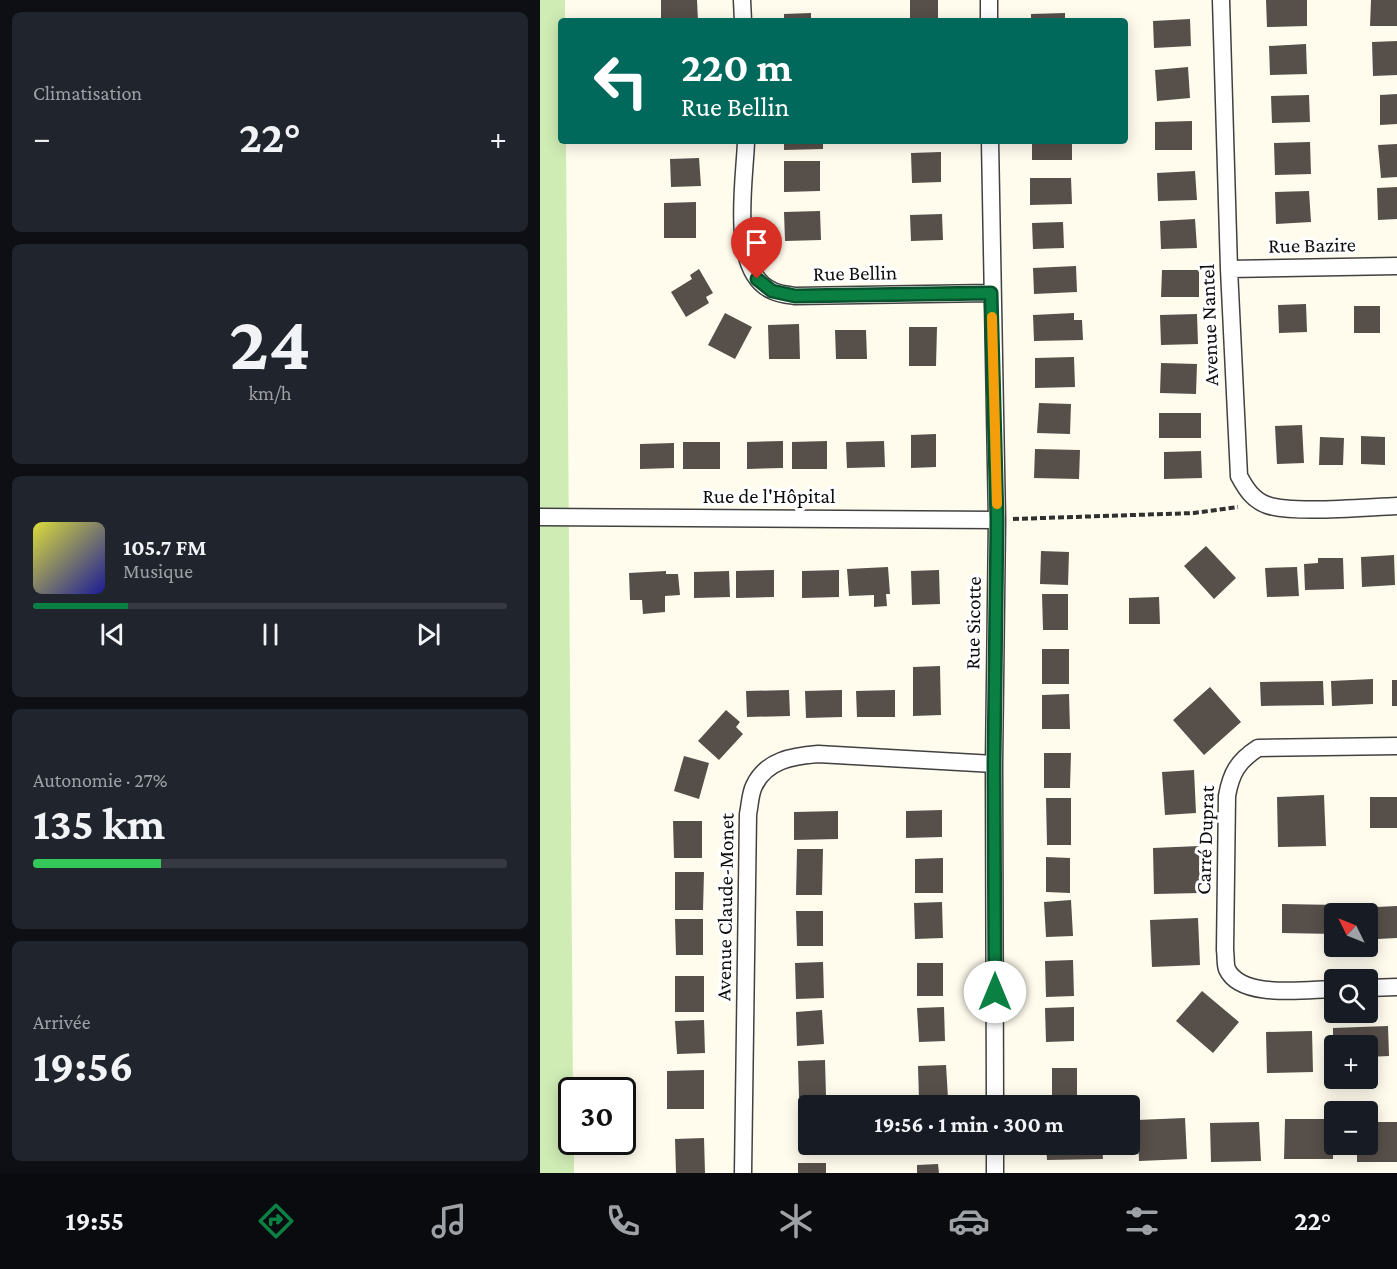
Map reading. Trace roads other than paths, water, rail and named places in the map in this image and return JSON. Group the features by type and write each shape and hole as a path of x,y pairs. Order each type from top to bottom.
{"street":[{"path":"742,0 743,18"},
{"path":"989,0 989,18"},
{"name":"Avenue Nantel","path":"1221,0 1229,269 1236,453 1239,477 1250,495 1268,506 1298,509 1397,506"},
{"name":"Rue Bellin","path":"746,144 743,241 747,263 757,279 772,291 795,296 991,293"},
{"name":"Rue Sicotte","path":"990,144 997,520 994,764 995,1095"},
{"name":"Rue Bazire","path":"1229,269 1397,266"},
{"name":"Rue de l'Hôpital","path":"540,516 997,520"},
{"name":"Carré Duprat","path":"1324,989 1250,988 1228,970 1225,950 1227,796 1231,775 1243,757 1258,748 1397,746"},
{"name":"Avenue Claude-Monet","path":"743,1173 748,814 754,786 770,766 791,756 818,754 994,764"},
{"path":"1378,988 1397,987"},
{"path":"995,1155 996,1173"}]}
